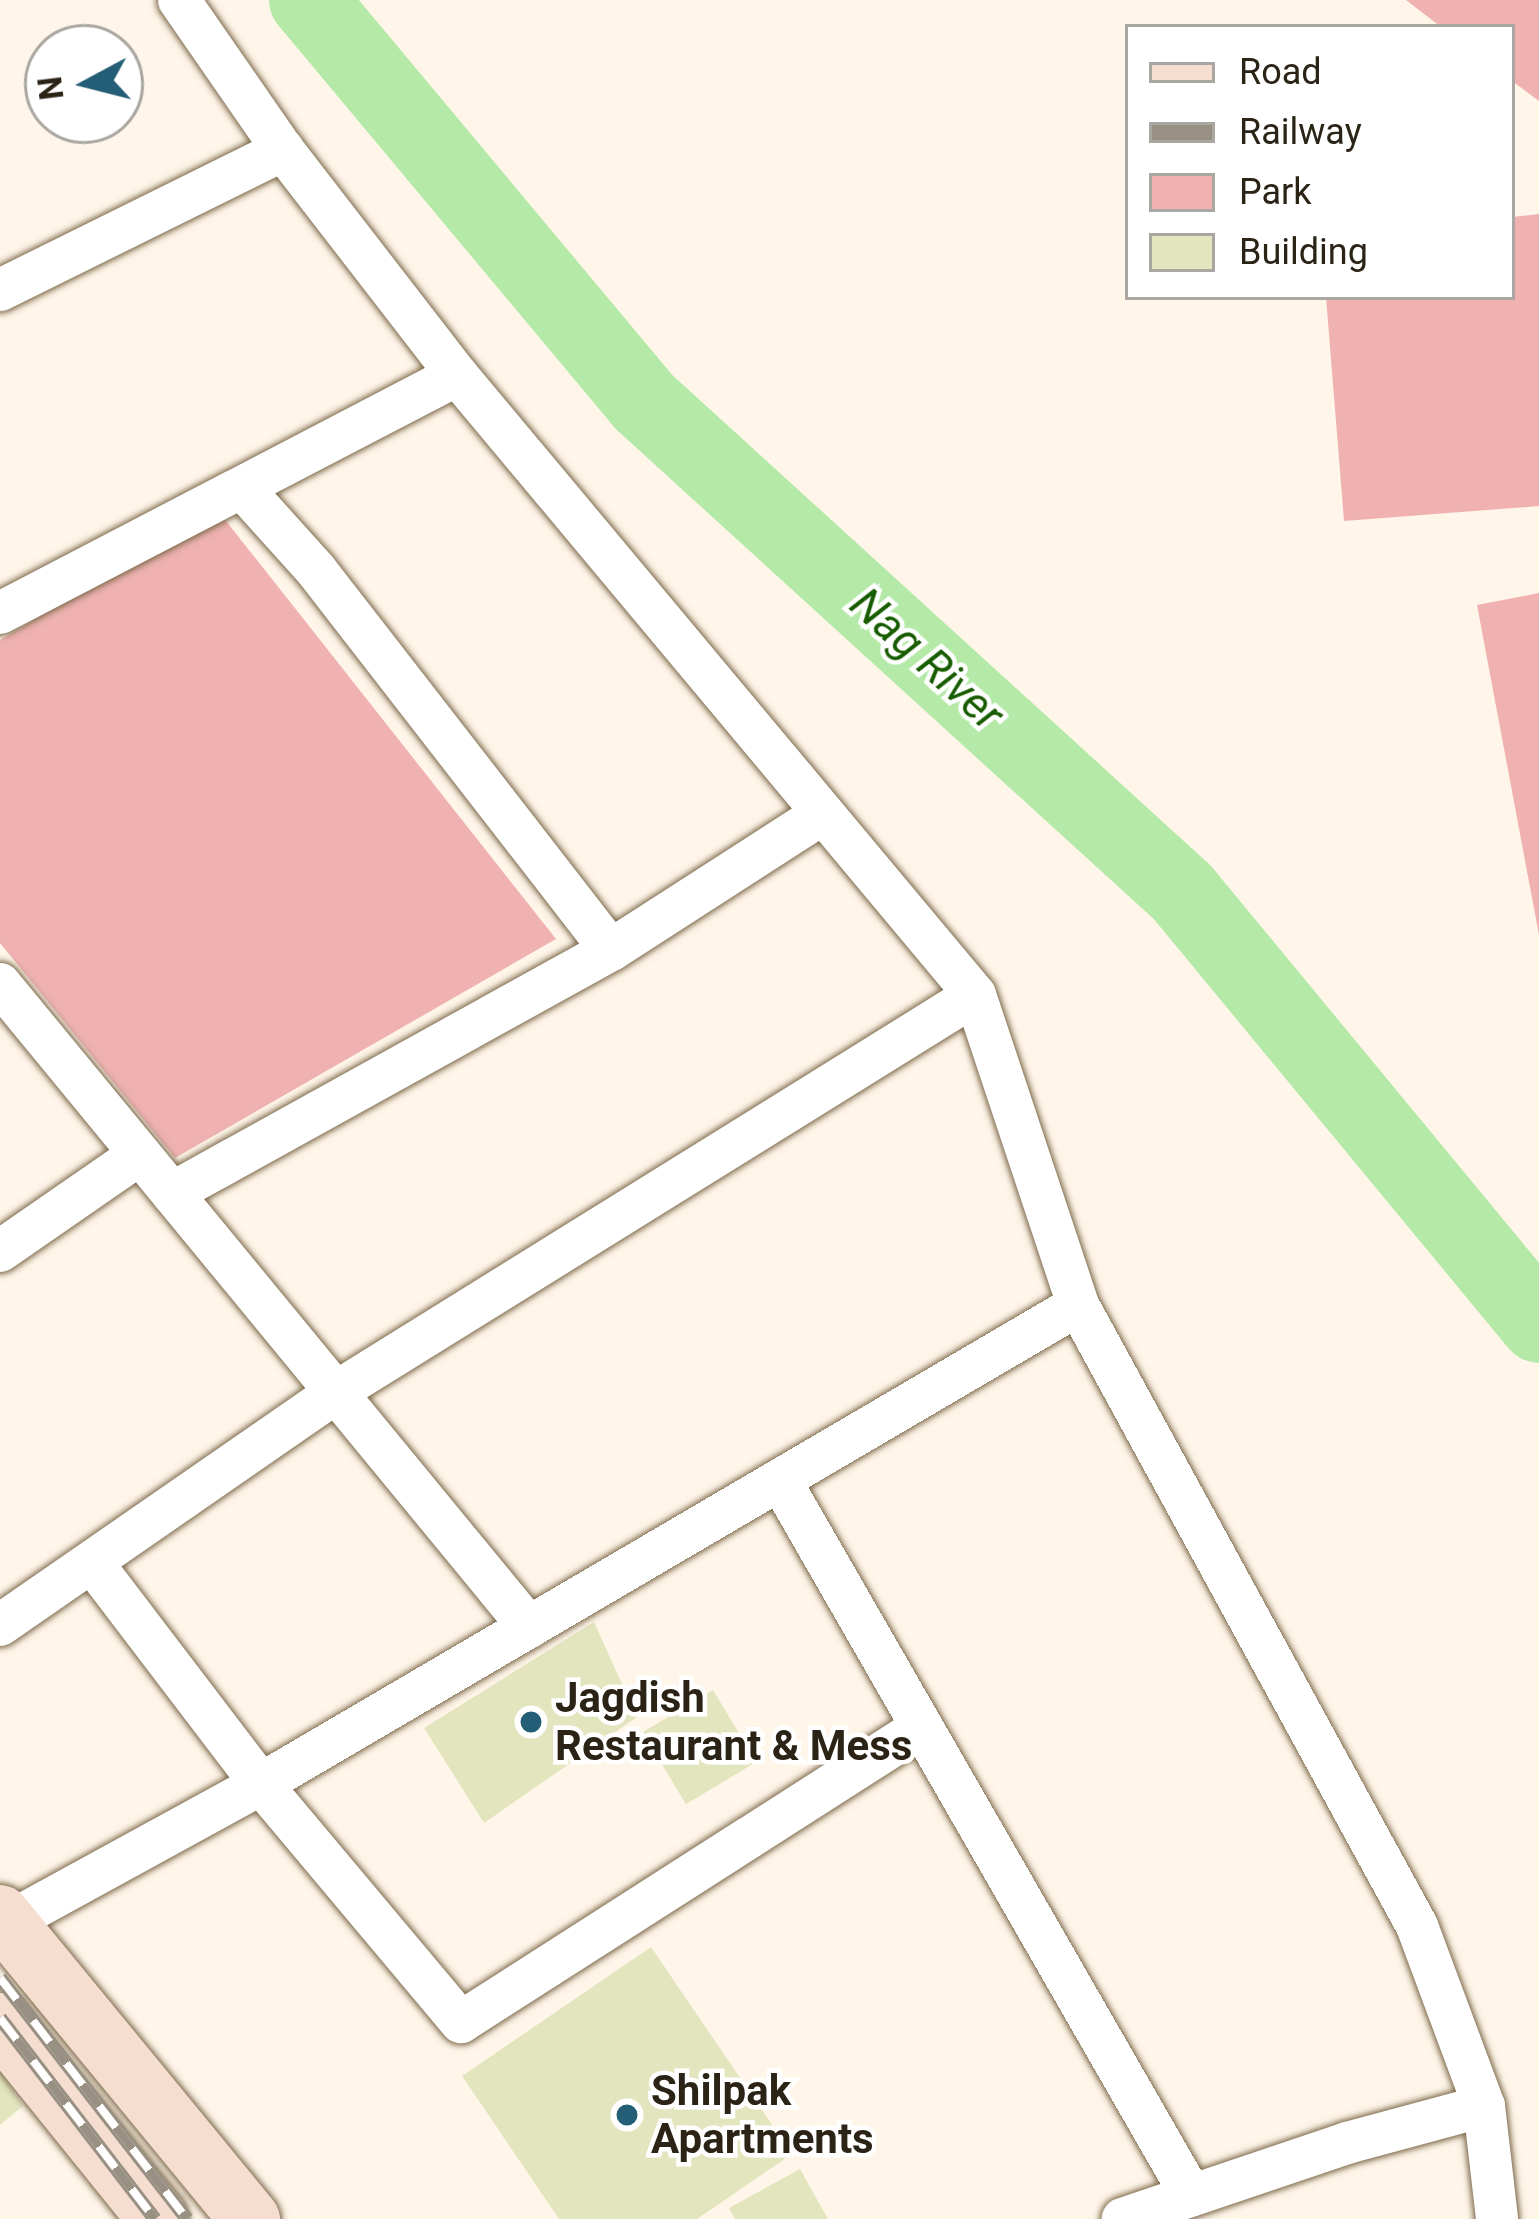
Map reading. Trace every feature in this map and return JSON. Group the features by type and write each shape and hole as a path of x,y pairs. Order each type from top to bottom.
{"main road":[{"path":"2,1921 250,2219"},
{"path":"0,2023 158,2219"}],"street":[{"path":"179,0 283,150 457,375 975,995 1078,1305 1417,1926 1484,2106 1497,2219"},
{"path":"0,290 283,150"},
{"path":"0,613 244,490 457,375"},
{"path":"244,490 316,570 611,950"},
{"path":"172,1193 611,950 822,814"},
{"path":"0,984 529,1627"},
{"path":"0,1625 337,1392 975,995"},
{"path":"0,1251 140,1154"},
{"path":"2,1921 261,1784 1078,1305"},
{"path":"780,1480 1190,2195"},
{"path":"94,1564 261,1784 460,2022 922,1727"},
{"path":"1122,2219 1347,2143 1484,2106"}],"green space":[{"path":"1406,0 1539,0 1539,101 1515,83 1515,24 1437,24"},
{"path":"1539,214 1539,506 1344,521 1326,300 1515,300 1515,217"},
{"path":"219,512 556,939 175,1158 0,943 0,640"},
{"path":"1539,593 1539,935 1477,605"}],"building":[{"name":"Jagdish Restaurant & Mess","path":"594,1622 637,1717 484,1823 424,1728"},
{"path":"713,1690 756,1762 686,1804 643,1732"},
{"name":"Shilpak Apartments","path":"651,1947 792,2154 697,2219 559,2219 462,2076"},
{"path":"0,2071 23,2106 0,2125"},
{"path":"800,2169 828,2219 735,2219 729,2208"}],"waterway":[{"name":"Nag River","path":"308,0 644,402 1182,892 1539,1324"}],"railway":[{"path":"0,1978 187,2219"},
{"path":"0,2018 155,2219"}],"place":[{"name":"Jagdish Restaurant & Mess","path":"531,1722"},
{"name":"Shilpak Apartments","path":"627,2115"}]}
